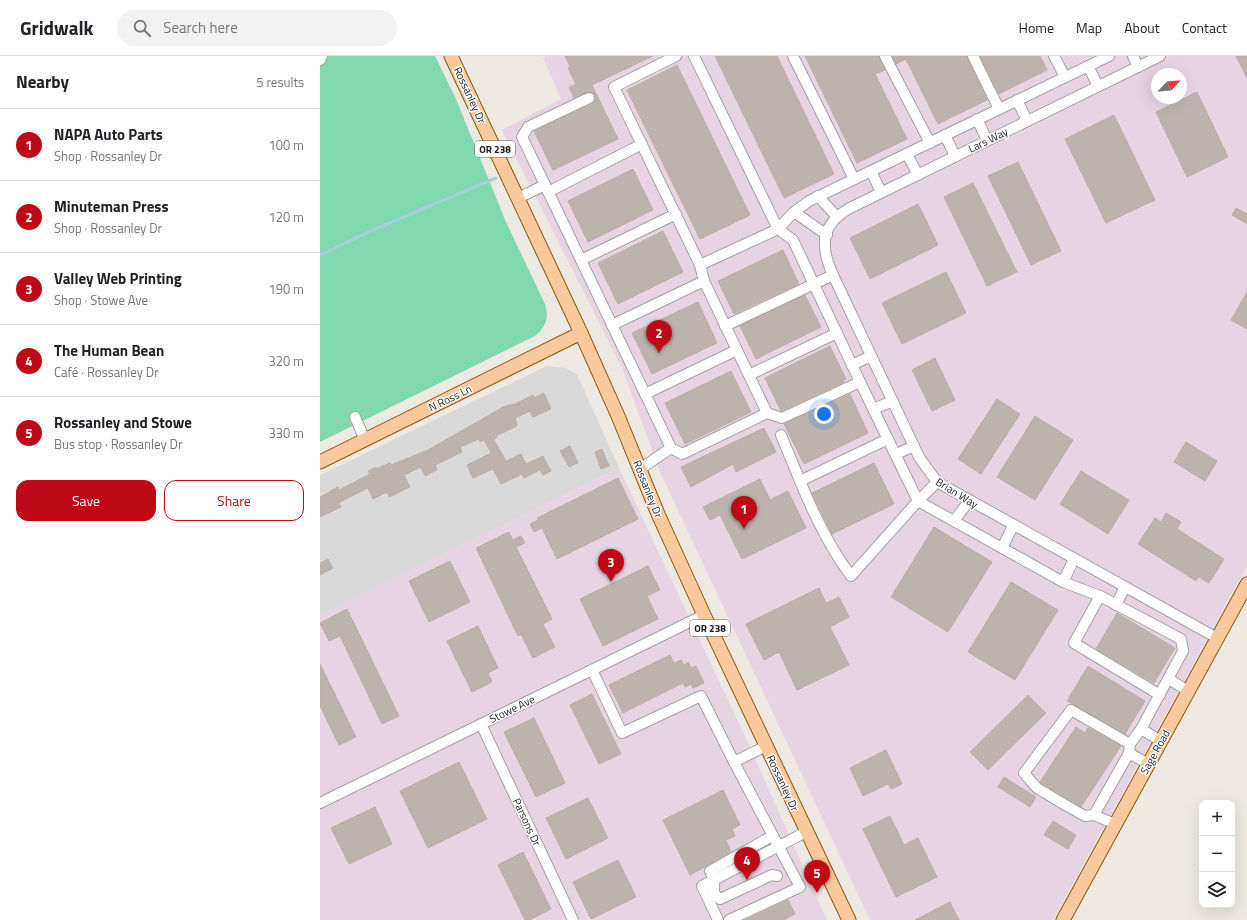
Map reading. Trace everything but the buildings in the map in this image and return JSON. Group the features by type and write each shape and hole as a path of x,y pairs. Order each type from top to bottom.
{"main road":[{"name":"Rossanley Dr","path":"451,56 581,333 704,615 849,920"},
{"name":"N Ross Ln","path":"320,462 581,333"},
{"name":"Sage Road","path":"1063,920 1247,584"}],"street":[{"path":"320,60 322,56"},
{"path":"676,56 614,86 700,265 704,281 767,413"},
{"path":"694,56 778,229 793,240 812,284 918,501 1063,582 1100,596 1181,639 1183,651 1169,680 1094,815"},
{"path":"793,56 854,179"},
{"path":"885,56 930,143"},
{"path":"973,56 999,109"},
{"path":"1054,56 1065,77"},
{"path":"700,265 778,229 794,212 818,196 1109,56"},
{"path":"1133,56 1138,67"},
{"name":"Lars Way","path":"827,235 829,226 837,217 850,208 1160,56"},
{"path":"1088,66 1098,86"},
{"path":"590,98 528,126 522,137 670,448 682,454 767,413 782,418 860,382"},
{"path":"1017,100 1027,121"},
{"path":"978,119 988,140"},
{"path":"945,135 955,156"},
{"path":"518,198 546,189 642,144"},
{"path":"907,154 918,174"},
{"path":"871,171 881,192"},
{"path":"818,196 837,217"},
{"path":"794,212 827,235"},
{"path":"581,260 676,214"},
{"name":"Brian Way","path":"827,235 824,250 833,275 925,468 937,482 1013,526 1217,638"},
{"path":"725,326 833,275"},
{"path":"612,325 704,281"},
{"path":"749,375 837,333"},
{"path":"645,394 737,350"},
{"path":"852,365 871,356"},
{"path":"874,409 893,402"},
{"path":"355,417 365,440"},
{"path":"781,435 815,517 831,548 851,576 937,482"},
{"path":"800,481 888,439"},
{"path":"896,454 914,446"},
{"path":"640,469 670,448"},
{"path":"954,521 969,501"},
{"path":"1002,548 1013,526"},
{"path":"1063,582 1074,559"},
{"path":"1116,605 1125,587"},
{"path":"1100,596 1074,643 1160,695"},
{"name":"Stowe Ave","path":"320,803 704,615"},
{"path":"592,670 622,734 701,696 772,836 800,887 729,920"},
{"path":"1169,680 1188,691"},
{"path":"1115,824 1094,815 1085,816 1067,806 1037,788 1024,773 1071,710 1130,749 1148,764"},
{"name":"Parsons Dr","path":"481,724 573,920"},
{"path":"1141,729 1161,741"},
{"path":"734,762 766,746"},
{"path":"718,920 702,886 806,832"},
{"path":"772,836 710,871 714,880 712,889 715,896 720,899 772,875 777,876"},
{"path":"712,908 790,869"}],"shaded area":[{"path":"546,56 1247,56 1247,566 1053,920 870,920 660,472 622,368 502,130 561,99 543,58"},
{"path":"547,366 565,368 577,374 619,468 320,615 320,475"},
{"path":"619,468 745,736 827,920 320,920 320,615"}],"green space":[{"path":"320,56 435,56 456,99 506,222 545,304 547,314 544,326 535,336 320,442"}],"waterway":[{"path":"320,255 373,230 496,178"}],"place":[{"name":"Minuteman Press","path":"659,353"},
{"name":"NAPA Auto Parts","path":"744,529"},
{"name":"Valley Web Printing","path":"611,582"},
{"name":"The Human Bean","path":"747,880"},
{"name":"Rossanley and Stowe","path":"817,893"}]}
